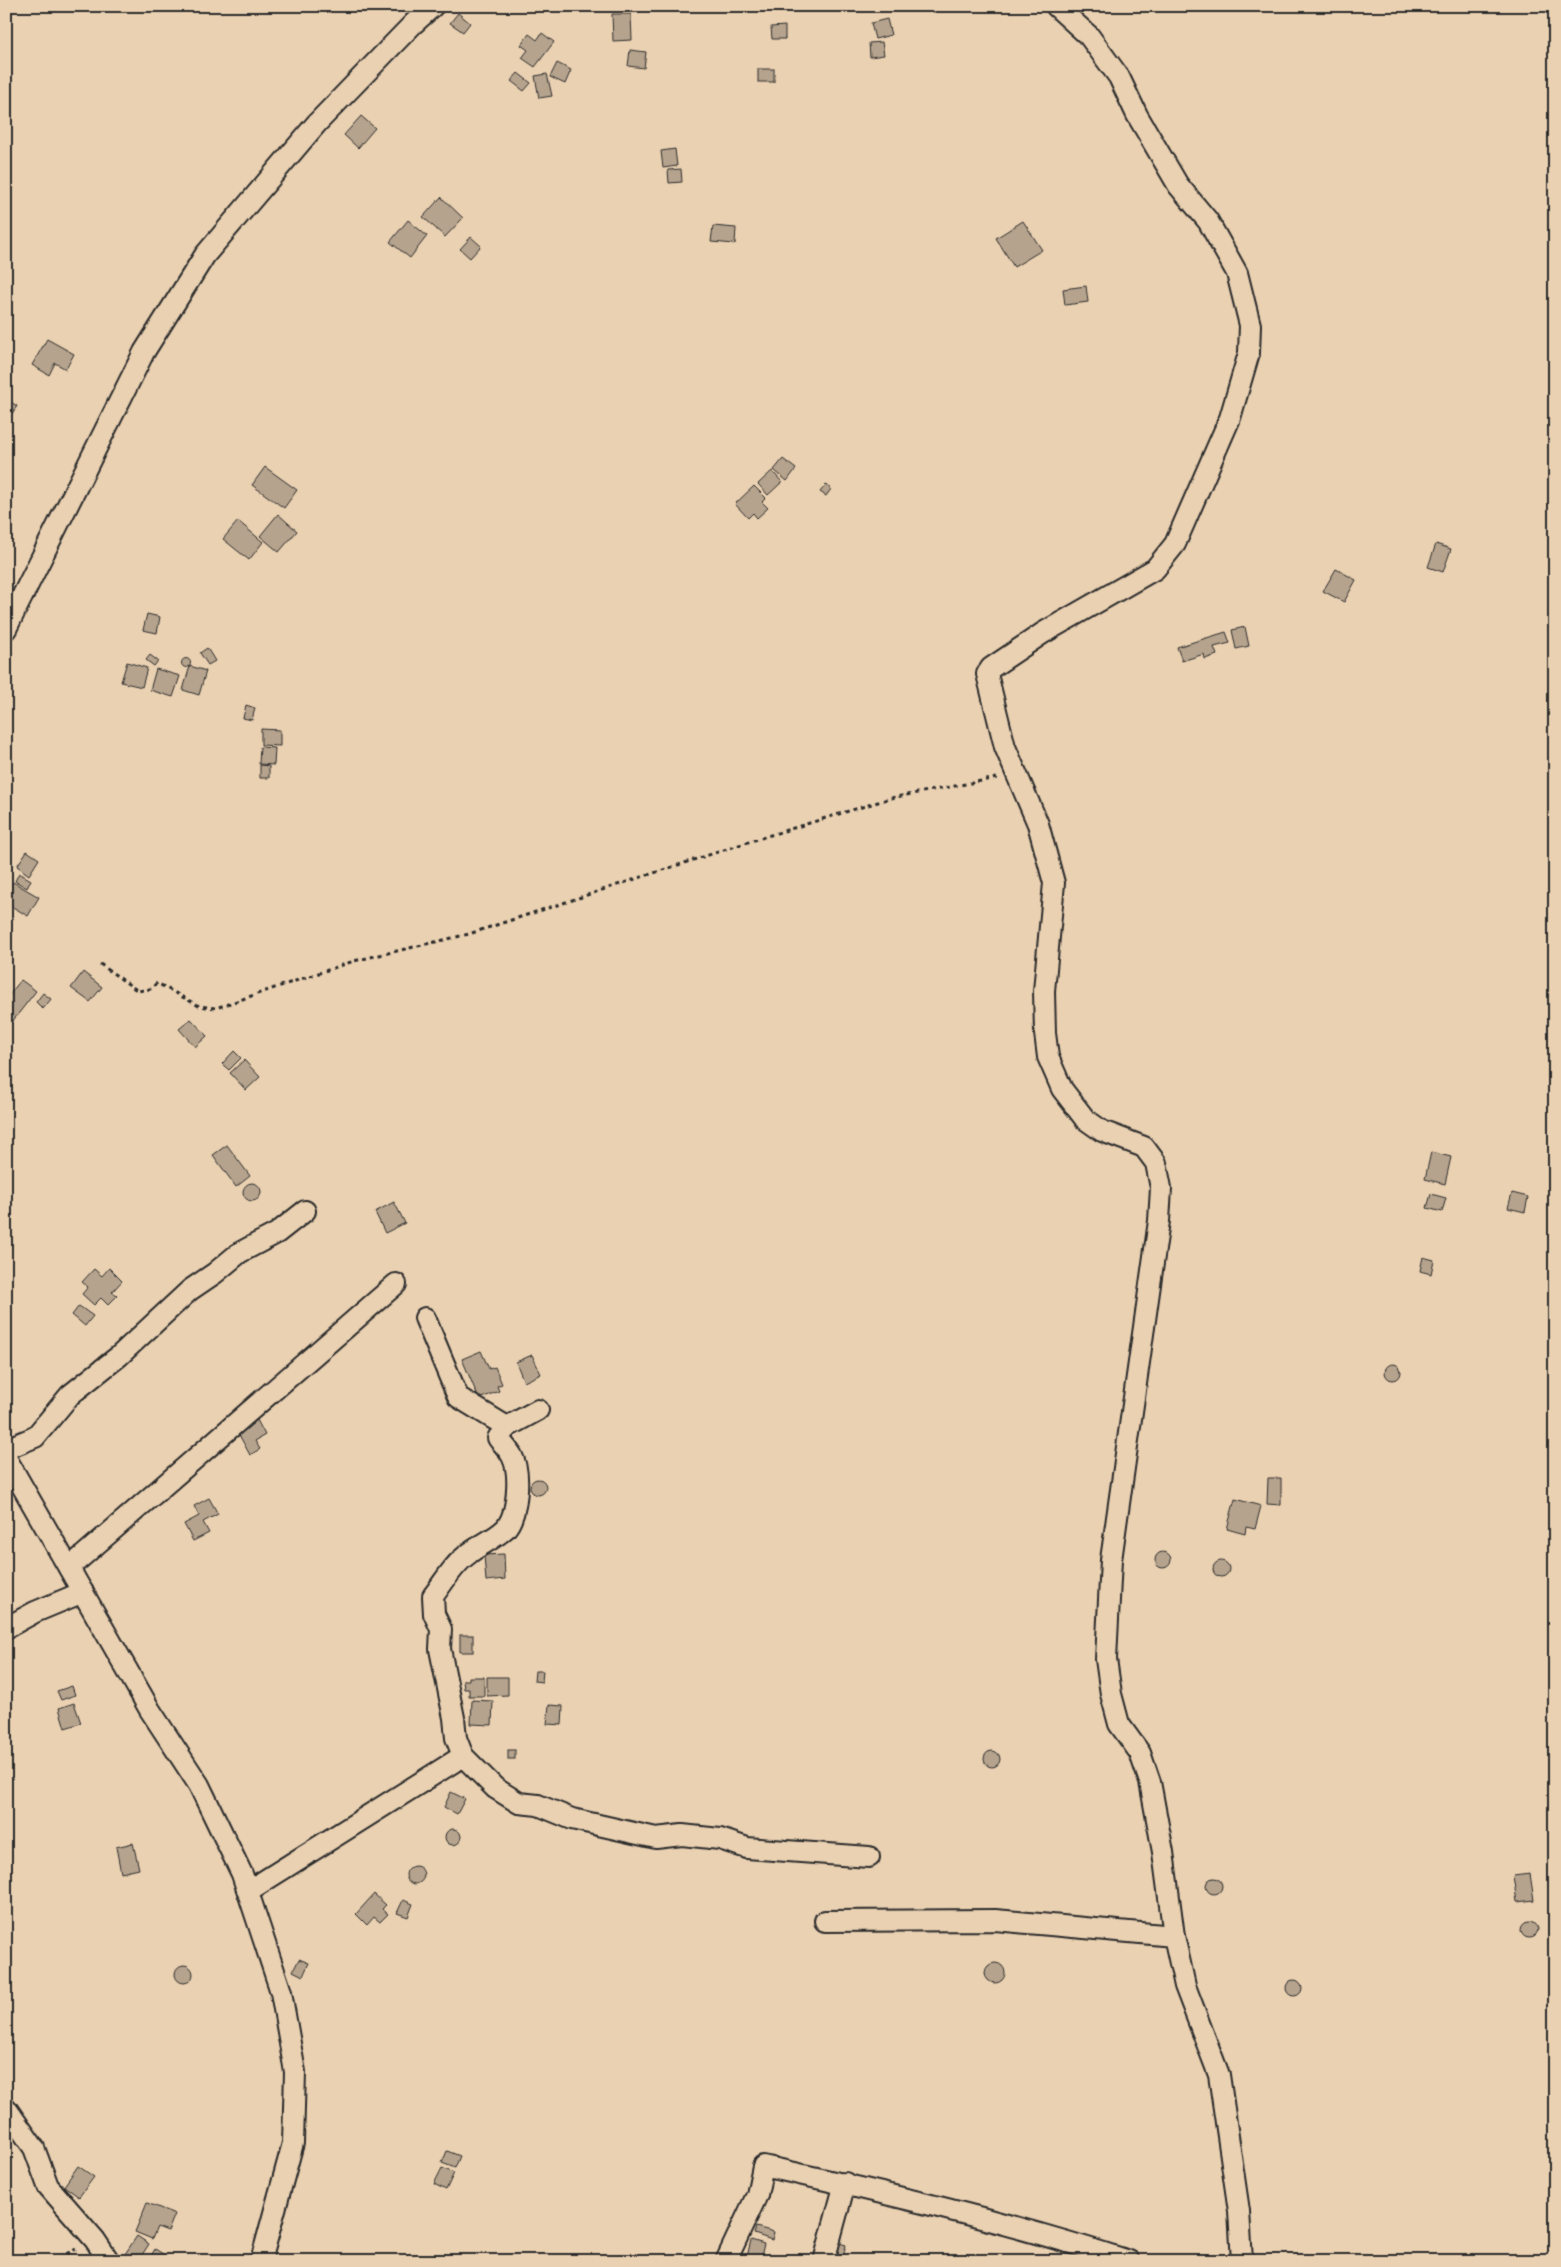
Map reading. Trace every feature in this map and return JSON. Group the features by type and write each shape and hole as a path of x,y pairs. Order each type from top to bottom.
{"street":[{"path":"6,629 144,352 205,254 317,122 433,6"},
{"path":"1056,6 1088,36 1119,77 1137,115 1178,185 1208,221 1238,273 1250,325 1249,353 1230,418 1175,544 1155,569 1043,633 988,671 988,683 1005,747 1038,824 1054,883 1044,991 1045,1033 1048,1057 1062,1089 1085,1119 1102,1131 1144,1147 1156,1163 1161,1188 1159,1221 1111,1560 1106,1659 1111,1694 1119,1724 1140,1753 1150,1782 1163,1852 1174,1936 1186,1986 1219,2075 1239,2211 1242,2261"},
{"path":"6,1449 35,1437 70,1395 119,1356 190,1290 239,1253 278,1233 305,1211"},
{"path":"70,1568 396,1284"},
{"path":"425,1318 458,1397 508,1427"},
{"path":"538,1410 508,1427 498,1438 513,1457 516,1482 516,1507 506,1527 490,1542 468,1554 456,1565 433,1596 434,1614 441,1629 440,1649 454,1718 456,1738 463,1756 495,1788 518,1803 538,1805 572,1819 656,1838 682,1835 720,1839 747,1848 869,1857"},
{"path":"6,1458 150,1710 200,1785 242,1874 281,1992 295,2072 293,2143 261,2261"},
{"path":"6,1628 35,1612 83,1592"},
{"path":"248,1891 463,1756"},
{"path":"825,1921 995,1920 1174,1936"},
{"path":"6,2108 34,2148 48,2186 95,2240 109,2261"},
{"path":"726,2261 757,2195 763,2166 983,2218 1129,2261"},
{"path":"824,2261 844,2184"}],"path":[{"path":"100,964 138,991 150,988 158,983 199,1006 216,1008 354,961 469,934 751,841 891,798 1015,774"},
{"path":"52,2261 95,2240"}],"building":[{"path":"458,13 470,23 463,32 450,23"},
{"path":"612,14 631,14 632,40 613,41"},
{"path":"887,19 891,35 875,39 871,23"},
{"path":"785,26 785,39 772,39 771,27"},
{"path":"542,33 554,42 535,67 522,58 528,50 521,45 529,34 537,40"},
{"path":"882,42 884,55 870,57 869,43"},
{"path":"630,50 646,52 644,68 628,66"},
{"path":"557,63 571,70 565,84 550,77"},
{"path":"758,69 774,69 774,82 758,82"},
{"path":"518,73 531,83 524,91 511,81"},
{"path":"547,74 552,96 539,98 535,76"},
{"path":"361,116 375,128 358,148 344,135"},
{"path":"675,149 677,166 663,168 661,151"},
{"path":"681,169 682,182 669,183 668,170"},
{"path":"441,197 463,218 445,237 423,217"},
{"path":"408,220 427,236 410,258 390,242"},
{"path":"1023,221 1042,250 1014,267 996,238"},
{"path":"713,226 736,228 735,244 711,242"},
{"path":"471,237 481,246 470,258 460,249"},
{"path":"1086,286 1088,302 1065,305 1063,289"},
{"path":"47,339 74,354 66,369 55,363 49,375 32,365"},
{"path":"6,399 17,406 6,423"},
{"path":"783,459 796,469 787,481 774,470"},
{"path":"265,467 297,490 284,508 252,485"},
{"path":"772,471 782,482 768,495 758,484"},
{"path":"826,485 831,489 826,496 820,492"},
{"path":"754,486 766,498 762,502 768,508 757,518 753,513 748,518 735,504"},
{"path":"278,514 297,531 279,552 260,536"},
{"path":"238,521 263,542 249,560 223,539"},
{"path":"1436,544 1451,549 1443,572 1428,567"},
{"path":"1336,569 1356,580 1344,602 1323,591"},
{"path":"147,614 160,617 157,633 143,630"},
{"path":"1245,627 1249,646 1236,649 1232,630"},
{"path":"1226,632 1230,643 1214,647 1217,655 1205,659 1204,654 1182,661 1177,647"},
{"path":"207,648 215,661 208,665 200,653"},
{"path":"150,655 158,661 154,666 146,660"},
{"path":"186,658 191,663 186,668 181,663"},
{"path":"127,662 147,668 142,687 121,682"},
{"path":"190,666 206,671 199,695 183,690"},
{"path":"156,669 180,676 173,697 150,690"},
{"path":"246,705 255,708 252,720 243,718"},
{"path":"261,729 280,730 280,746 261,745"},
{"path":"260,747 275,748 274,765 259,764"},
{"path":"260,765 269,766 269,778 260,778"},
{"path":"27,851 39,859 29,875 17,866"},
{"path":"19,873 31,880 27,888 15,881"},
{"path":"13,882 39,897 28,916 6,903 6,893"},
{"path":"83,972 102,987 90,1002 71,988"},
{"path":"21,980 36,991 8,1027 6,1025 6,999"},
{"path":"43,993 51,999 43,1009 36,1002"},
{"path":"191,1019 207,1036 195,1047 179,1029"},
{"path":"234,1051 241,1058 229,1070 222,1064"},
{"path":"244,1060 260,1077 246,1090 230,1073"},
{"path":"227,1145 250,1176 236,1187 213,1155"},
{"path":"1431,1152 1451,1157 1445,1184 1425,1179"},
{"path":"248,1183 256,1183 261,1188 259,1199 248,1201 243,1196 243,1188"},
{"path":"1512,1193 1528,1197 1525,1212 1508,1208"},
{"path":"1431,1194 1446,1198 1442,1212 1427,1208"},
{"path":"394,1202 405,1223 385,1233 375,1212"},
{"path":"1423,1257 1434,1260 1431,1274 1420,1271"},
{"path":"109,1268 122,1281 112,1292 117,1296 108,1305 101,1298 94,1305 82,1294 88,1287 82,1282 94,1269 102,1276"},
{"path":"79,1306 93,1316 85,1326 72,1315"},
{"path":"481,1351 489,1369 495,1367 502,1384 497,1386 499,1391 479,1399 462,1359"},
{"path":"532,1355 541,1374 524,1382 516,1362"},
{"path":"1390,1364 1396,1364 1401,1369 1399,1378 1390,1380 1385,1375 1385,1369"},
{"path":"257,1420 265,1435 255,1441 260,1449 250,1455 237,1431"},
{"path":"1268,1478 1281,1478 1281,1505 1267,1504"},
{"path":"538,1479 546,1487 538,1495 530,1487"},
{"path":"209,1498 218,1514 203,1522 209,1533 193,1541 184,1524 199,1516 194,1506"},
{"path":"1235,1499 1261,1506 1255,1529 1246,1527 1245,1534 1227,1529"},
{"path":"1160,1552 1166,1552 1171,1557 1169,1566 1160,1568 1155,1563 1155,1557"},
{"path":"504,1554 505,1579 486,1581 484,1555"},
{"path":"1218,1561 1224,1561 1229,1566 1227,1575 1218,1577 1213,1572 1213,1566"},
{"path":"460,1635 473,1635 473,1652 460,1652"},
{"path":"535,1671 543,1671 542,1682 534,1681"},
{"path":"469,1677 484,1677 484,1696 469,1696 469,1689 464,1689 463,1680 469,1680"},
{"path":"487,1677 508,1677 508,1695 487,1696"},
{"path":"72,1686 75,1695 61,1700 57,1691"},
{"path":"472,1700 493,1701 492,1725 471,1724"},
{"path":"74,1703 81,1723 65,1728 59,1708"},
{"path":"549,1705 563,1706 562,1725 547,1724"},
{"path":"508,1750 515,1750 515,1759 508,1759"},
{"path":"989,1751 995,1751 1000,1756 998,1765 989,1767 984,1762 984,1756"},
{"path":"451,1792 465,1799 457,1814 444,1807"},
{"path":"453,1829 461,1837 453,1845 445,1837"},
{"path":"133,1843 139,1869 121,1873 116,1847"},
{"path":"415,1866 421,1869 424,1875 421,1881 415,1884 409,1881 406,1875 409,1869"},
{"path":"1530,1874 1534,1900 1517,1902 1513,1876"},
{"path":"1211,1878 1217,1878 1222,1883 1220,1892 1211,1894 1206,1889 1206,1883"},
{"path":"374,1894 386,1905 382,1909 388,1914 380,1922 374,1917 367,1925 356,1914"},
{"path":"403,1900 413,1904 408,1917 397,1913"},
{"path":"1526,1922 1532,1922 1537,1927 1535,1936 1526,1938 1521,1933 1521,1927"},
{"path":"299,1959 309,1963 303,1976 293,1971"},
{"path":"995,1963 1002,1966 1005,1973 1002,1980 995,1983 988,1980 985,1973 988,1966"},
{"path":"184,1965 190,1968 193,1974 190,1980 184,1983 178,1980 175,1974 178,1968"},
{"path":"1291,1980 1297,1980 1302,1985 1300,1994 1291,1996 1286,1991 1286,1985"},
{"path":"447,2151 460,2156 455,2168 442,2163"},
{"path":"78,2166 94,2177 79,2197 64,2186"},
{"path":"442,2168 454,2173 446,2190 434,2184"},
{"path":"147,2203 175,2214 168,2231 157,2227 152,2239 135,2232"},
{"path":"756,2227 774,2232 772,2240 754,2234"},
{"path":"137,2236 149,2244 138,2261 135,2261 125,2254"},
{"path":"751,2240 764,2244 760,2261 746,2261"},
{"path":"833,2241 846,2245 842,2261 828,2261"},
{"path":"155,2249 171,2259 170,2261 148,2261"}]}
